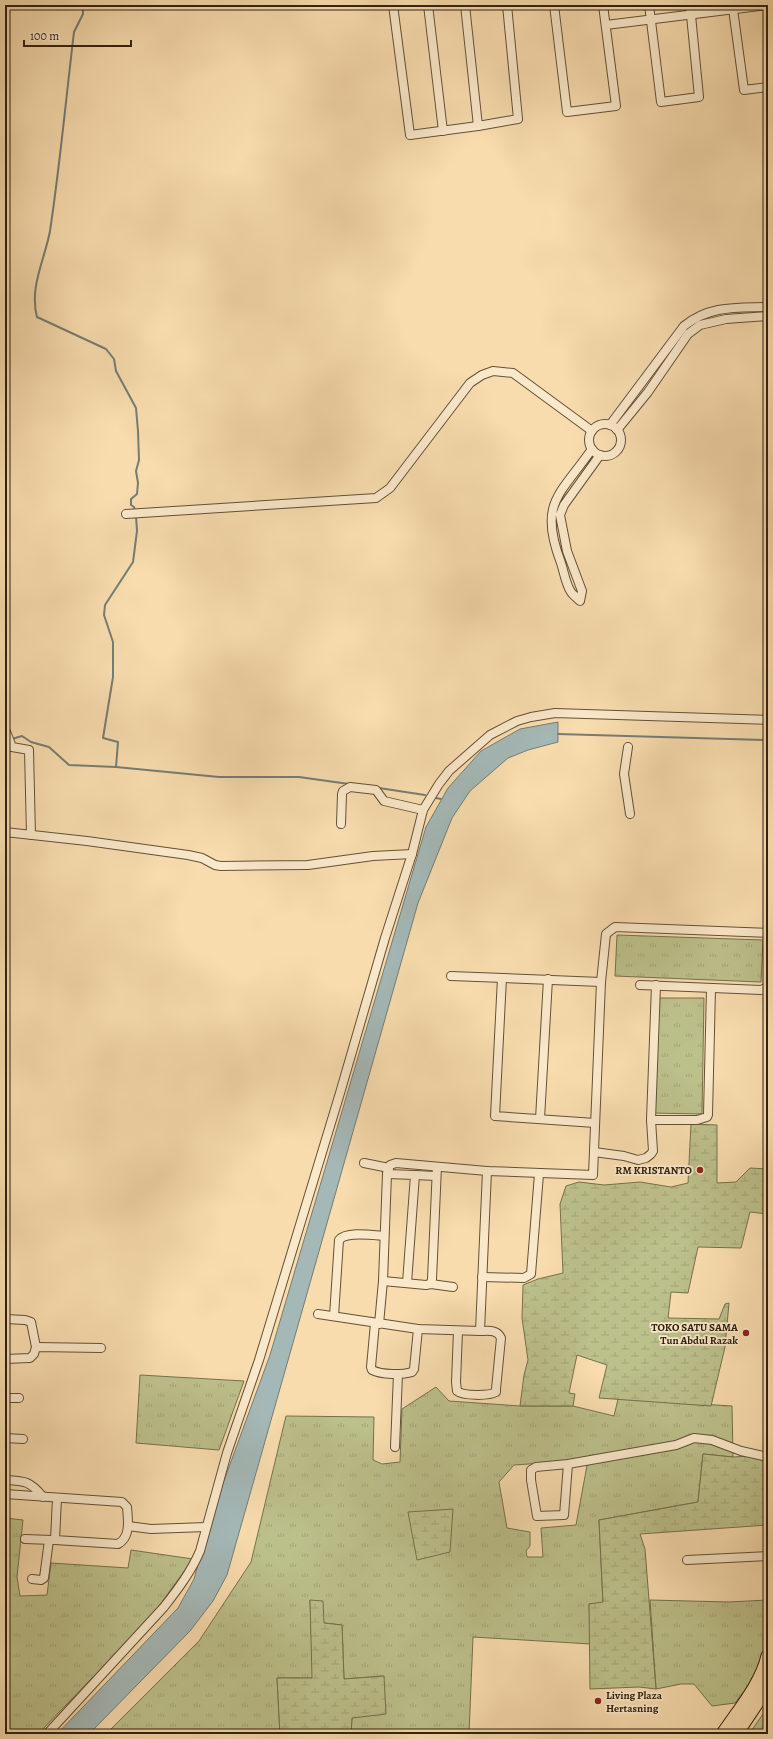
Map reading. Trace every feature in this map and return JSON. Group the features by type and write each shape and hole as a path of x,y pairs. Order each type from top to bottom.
{"main road":[{"path":"723,1734 758,1680 766,1665 768,1656"},
{"path":"736,1734 768,1686"}],"street":[{"path":"394,5 410,135 518,119 507,5"},
{"path":"428,5 443,131"},
{"path":"465,5 478,126"},
{"path":"554,5 567,112 616,106 603,5"},
{"path":"649,5 661,102 699,97 690,5"},
{"path":"606,26 768,5"},
{"path":"733,9 744,90 768,87"},
{"path":"614,428 684,326 694,318 704,313 722,309 768,307"},
{"path":"614,428 648,392 688,334 700,325 726,319 768,316"},
{"path":"126,514 376,498 390,488 470,383 482,375 493,371 512,373 592,431"},
{"path":"603,424 614,428 620,439 618,449 610,455 600,455 592,449 589,438 592,431 598,425 603,424"},
{"path":"592,449 559,492 552,510 551,524 553,539 571,592 580,600 582,591 567,551 560,515 564,505 600,455"},
{"path":"47,1734 164,1607 181,1586 195,1563 200,1551 227,1453 259,1360 340,1093 385,938 412,854 423,810 439,784 478,744 506,726 531,717 555,713 768,720"},
{"path":"6,732 8,748 30,750 31,835"},
{"path":"628,747 624,774 630,814"},
{"path":"341,824 342,794 343,790 350,787 376,790 384,801 423,810"},
{"path":"5,832 87,841 188,855 202,858 220,866 308,864 373,856 412,854"},
{"path":"418,1329 414,1369 409,1373 398,1374 372,1370 383,1281 388,1171 393,1164 396,1163 539,1174 593,1175 601,982 606,934 615,927 768,933"},
{"path":"451,976 601,982"},
{"path":"495,1116 502,978"},
{"path":"540,1119 548,979"},
{"path":"640,985 761,990 768,987"},
{"path":"594,1152 624,1156 638,1160 646,1158 653,1150 651,1120 656,985"},
{"path":"651,1120 698,1120 703,1119 708,1115 712,988"},
{"path":"486,1116 595,1123"},
{"path":"364,1163 388,1171 436,1176"},
{"path":"431,1284 437,1167"},
{"path":"480,1331 487,1171"},
{"path":"482,1277 524,1278 531,1274 539,1174"},
{"path":"406,1283 415,1175"},
{"path":"334,1316 340,1238 351,1234 384,1236"},
{"path":"383,1281 453,1287"},
{"path":"318,1314 418,1329 495,1332 499,1334 500,1338 496,1392 491,1394 462,1394 457,1391 458,1331"},
{"path":"5,1319 25,1320 30,1322 36,1347 34,1354 30,1358 5,1359"},
{"path":"36,1347 101,1348"},
{"path":"395,1447 398,1374"},
{"path":"5,1398 19,1398"},
{"path":"5,1438 23,1439"},
{"path":"568,1464 564,1515 537,1516 530,1473 531,1470 536,1467 568,1464 676,1445 694,1438 712,1440 741,1451 768,1457"},
{"path":"5,1480 30,1483 43,1497"},
{"path":"5,1494 124,1503 127,1508 128,1526 125,1538 118,1544 25,1539"},
{"path":"32,1580 40,1580 44,1578 52,1540 57,1498"},
{"path":"128,1526 151,1529 206,1527"},
{"path":"687,1560 768,1556"}],"green space":[{"path":"617,935 763,940 761,982 615,976"},
{"path":"656,998 704,998 702,1114 651,1113"},
{"path":"691,1124 717,1125 717,1183 736,1182 750,1168 768,1169 768,1214 750,1212 741,1248 698,1247 688,1293 671,1292 668,1318 719,1319 725,1304 729,1303 725,1347 711,1406 599,1398 607,1365 577,1355 569,1393 575,1394 573,1406 520,1406 524,1375 528,1360 522,1318 523,1285 538,1279 563,1273 560,1204 566,1186 579,1182 604,1185 640,1182 671,1187 688,1183"},
{"path":"140,1375 244,1381 219,1450 136,1443"},
{"path":"436,1387 449,1401 520,1406 573,1406 614,1416 618,1399 732,1406 733,1457 703,1454 698,1502 599,1520 603,1603 589,1604 591,1644 473,1637 469,1734 351,1734 352,1718 384,1676 344,1679 342,1625 324,1623 310,1600 313,1678 277,1678 280,1734 106,1734 199,1641 251,1562 286,1416 374,1417 373,1460 382,1464 400,1462 402,1409","holes":["588,1460 576,1525 541,1528 543,1557 527,1557 526,1551 530,1546 530,1532 507,1528 499,1482 514,1465"]},
{"path":"703,1454 733,1457 768,1455 768,1525 640,1534 645,1549 656,1689 639,1687 590,1689 589,1604 603,1602 599,1520 698,1502"},
{"path":"453,1509 450,1552 417,1560 408,1512"},
{"path":"5,1518 23,1520 17,1577 20,1596 47,1595 51,1563 128,1568 131,1550 193,1559 151,1617 38,1734 5,1734"},
{"path":"310,1600 323,1601 324,1623 342,1625 344,1679 384,1676 386,1714 352,1718 351,1734 280,1734 277,1678 312,1678"},
{"path":"650,1600 729,1602 768,1600 768,1646 758,1673 735,1703 712,1706 694,1684 681,1684 656,1689"},
{"path":"768,1707 768,1734 749,1734"}],"shaded area":[{"path":"558,722 558,742 528,750 508,758 470,791 452,818 418,903 227,1575 213,1601 190,1631 89,1734 57,1734 178,1608 194,1579 214,1508 270,1355 426,827 448,788 481,751 520,729"}],"waterway":[{"path":"83,5 83,14 74,32 54,206 48,242 36,284 35,306 37,317 106,349 114,359 116,371 136,408 139,460 136,471 138,483 137,494 131,499 131,505 134,507 135,511"},
{"path":"116,767 118,742 103,738 113,677 113,642 104,615 105,605 133,562 137,531 136,516"},
{"path":"558,734 768,740"},
{"path":"12,739 22,736 31,742 49,747 69,765 116,767 219,777 299,777 349,784"},
{"path":"379,788 425,795"},
{"path":"436,798 441,799"}],"place":[{"name":"RM KRISTANTO","path":"700,1170"},
{"name":"TOKO SATU SAMA Tun Abdul Razak","path":"746,1333"},
{"name":"Living Plaza Hertasning","path":"598,1701"}]}
